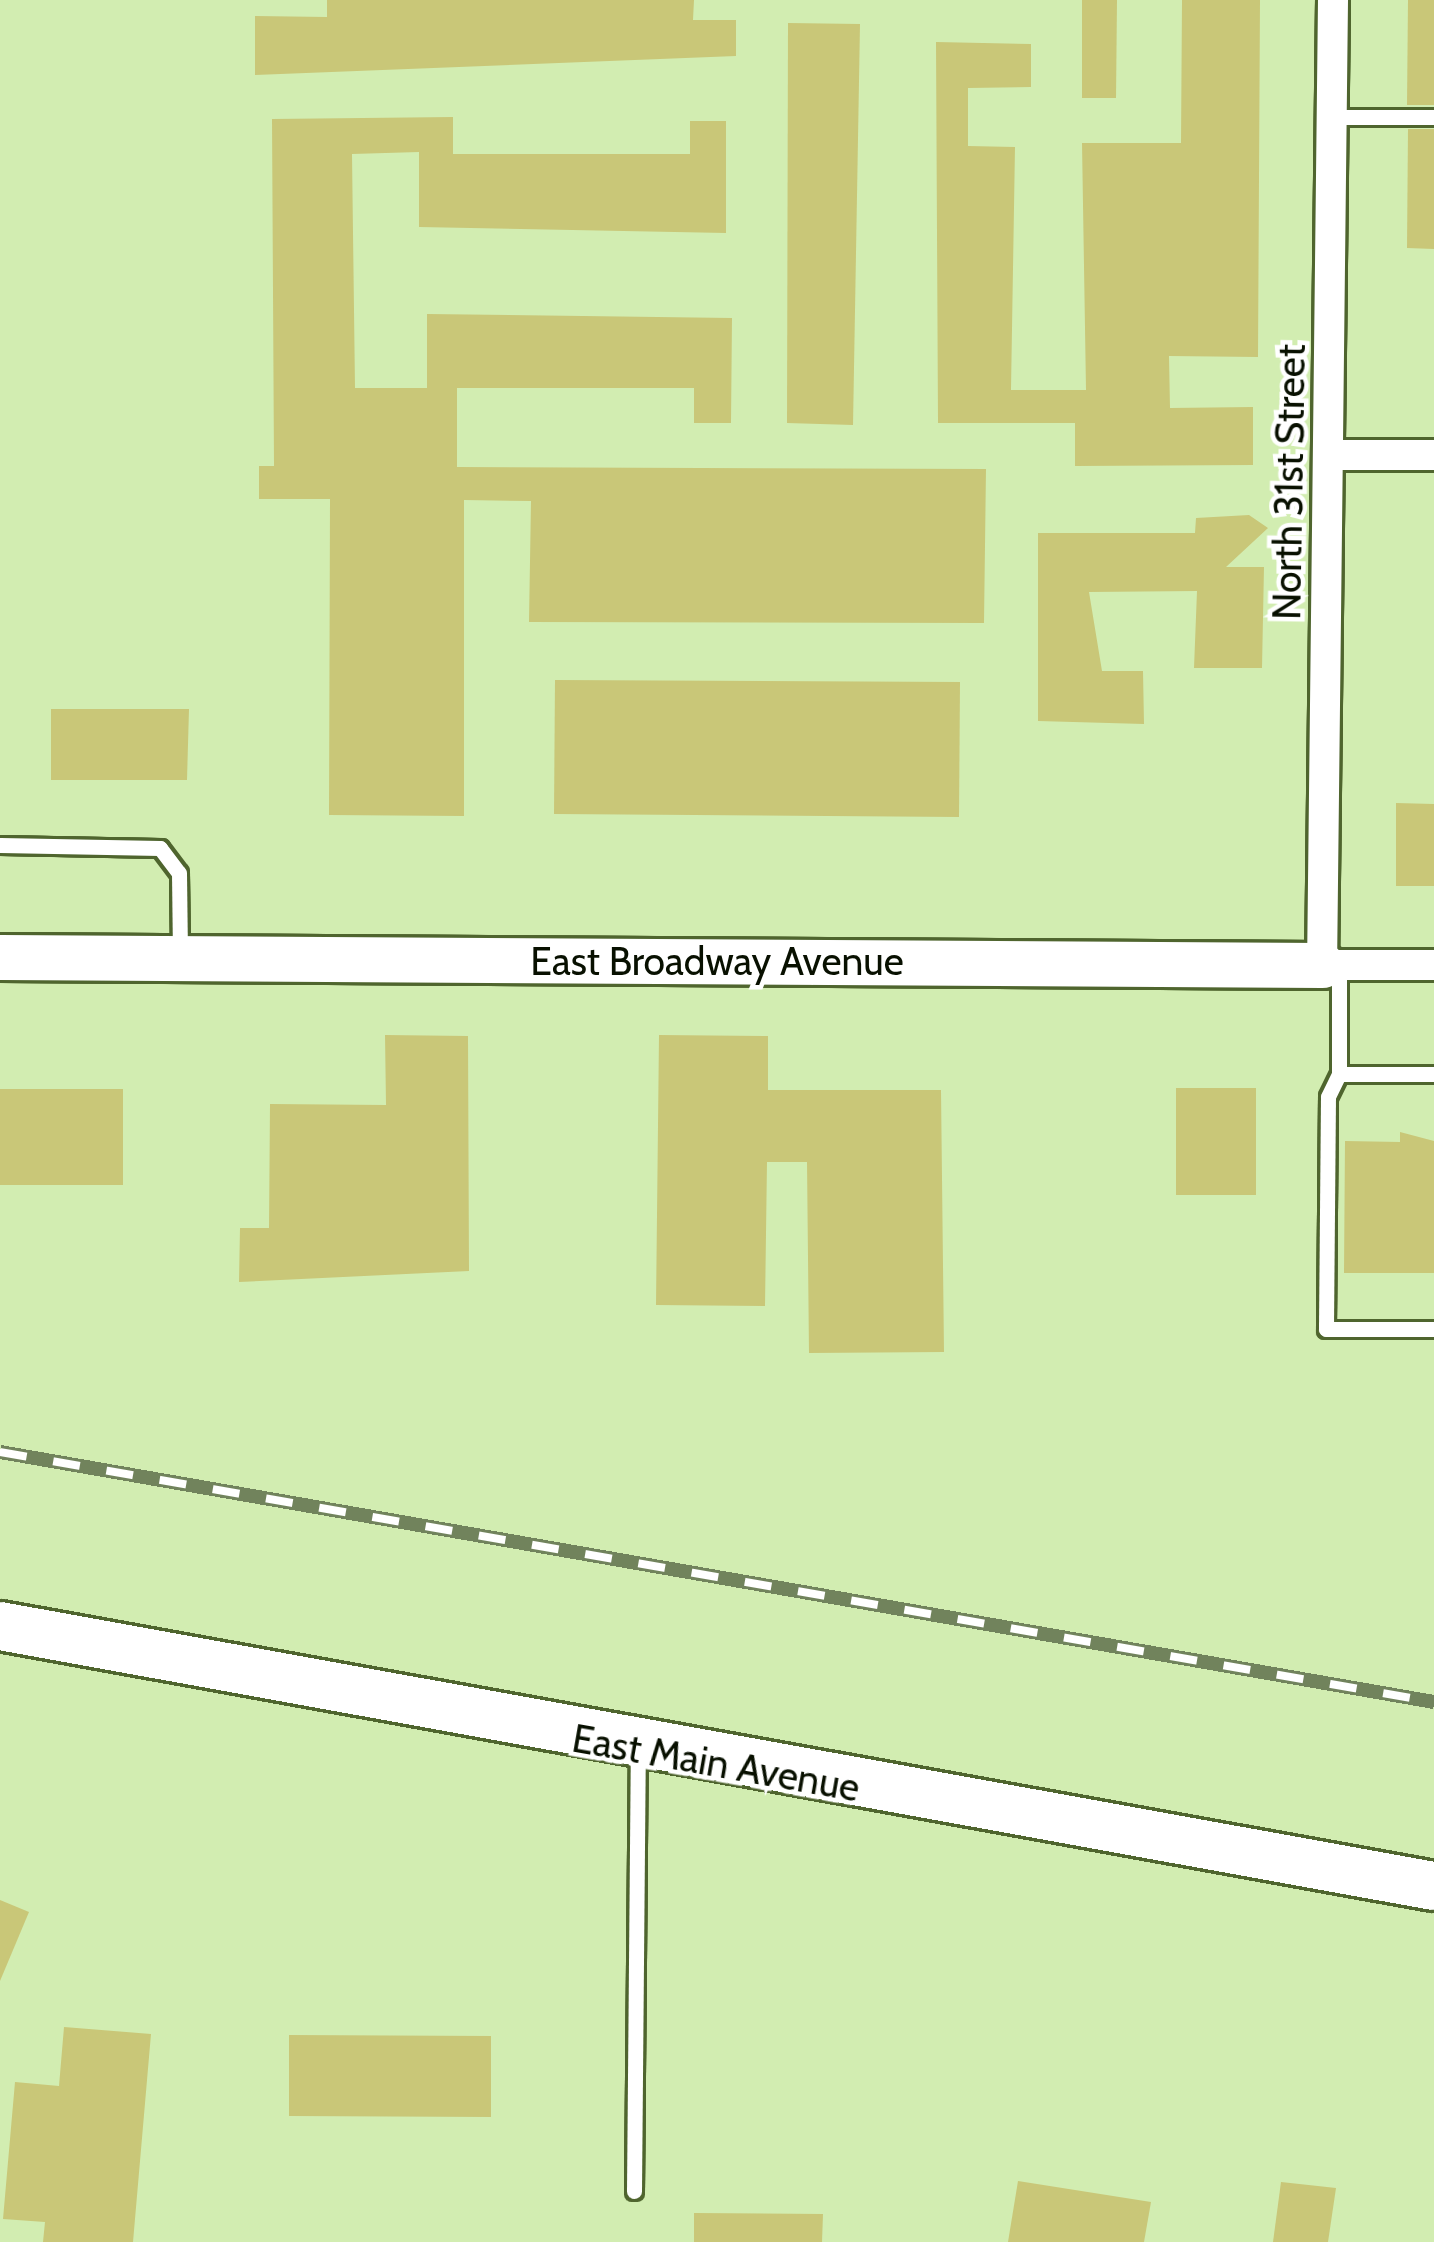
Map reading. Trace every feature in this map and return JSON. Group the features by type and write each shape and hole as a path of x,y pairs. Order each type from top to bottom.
{"main road":[{"name":"East Main Avenue","path":"0,1626 638,1750 1434,1886"}],"street":[{"name":"North 31st Street","path":"1331,965 1328,455 1333,0"},
{"path":"1328,455 1434,455"},
{"name":"East Broadway Avenue","path":"0,957 1434,965"}],"lane":[{"path":"1332,117 1434,117"},
{"path":"0,845 160,848 179,873 180,958"},
{"path":"1331,965 1339,1074 1328,1097 1327,1329 1434,1329"},
{"path":"1339,1074 1434,1074"},
{"path":"634,2191 638,1750"}],"building":[{"path":"327,0 694,0 693,20 736,20 736,56 255,75 255,16 327,17"},
{"path":"1082,0 1117,0 1116,98 1082,98"},
{"path":"1182,0 1260,0 1258,357 1169,356 1170,408 1253,407 1253,465 1075,466 1075,423 938,423 936,42 1031,44 1031,87 968,88 968,146 1015,147 1011,390 1086,390 1082,143 1181,143"},
{"path":"1408,0 1434,0 1434,105 1407,105"},
{"path":"788,23 860,24 853,425 787,423"},
{"path":"453,117 453,154 690,154 690,121 726,121 726,233 419,227 419,152 352,154 355,388 427,388 427,314 732,318 731,423 694,423 694,388 457,388 457,467 986,469 984,623 529,622 531,501 464,500 464,816 329,815 330,499 259,499 259,466 274,466 272,119"},
{"path":"1408,129 1434,129 1434,249 1407,248"},
{"path":"1249,515 1268,528 1226,567 1264,567 1262,668 1194,668 1197,591 1089,592 1102,671 1143,671 1144,724 1038,721 1038,533 1195,533 1196,518"},
{"path":"555,680 960,682 959,817 554,814"},
{"path":"51,709 189,709 187,780 51,780"},
{"path":"1396,803 1434,804 1434,886 1396,886"},
{"path":"385,1035 468,1036 469,1271 239,1282 240,1228 269,1228 270,1104 386,1105"},
{"path":"659,1035 768,1036 768,1090 941,1090 944,1352 809,1353 807,1162 767,1162 765,1306 656,1305"},
{"path":"1176,1088 1256,1088 1256,1195 1176,1195"},
{"path":"0,1089 123,1089 123,1185 0,1185"},
{"path":"1400,1132 1434,1141 1434,1273 1344,1273 1345,1141 1400,1142"},
{"path":"0,1900 29,1912 0,1981"},
{"path":"64,2027 151,2034 133,2242 43,2242 45,2222 3,2219 15,2082 59,2086"},
{"path":"289,2035 491,2036 491,2117 289,2116"},
{"path":"1018,2181 1151,2202 1144,2242 1008,2242"},
{"path":"1281,2182 1336,2188 1328,2242 1273,2242"},
{"path":"694,2213 823,2214 822,2242 694,2242"}],"railway":[{"path":"0,1452 1434,1702"}]}
